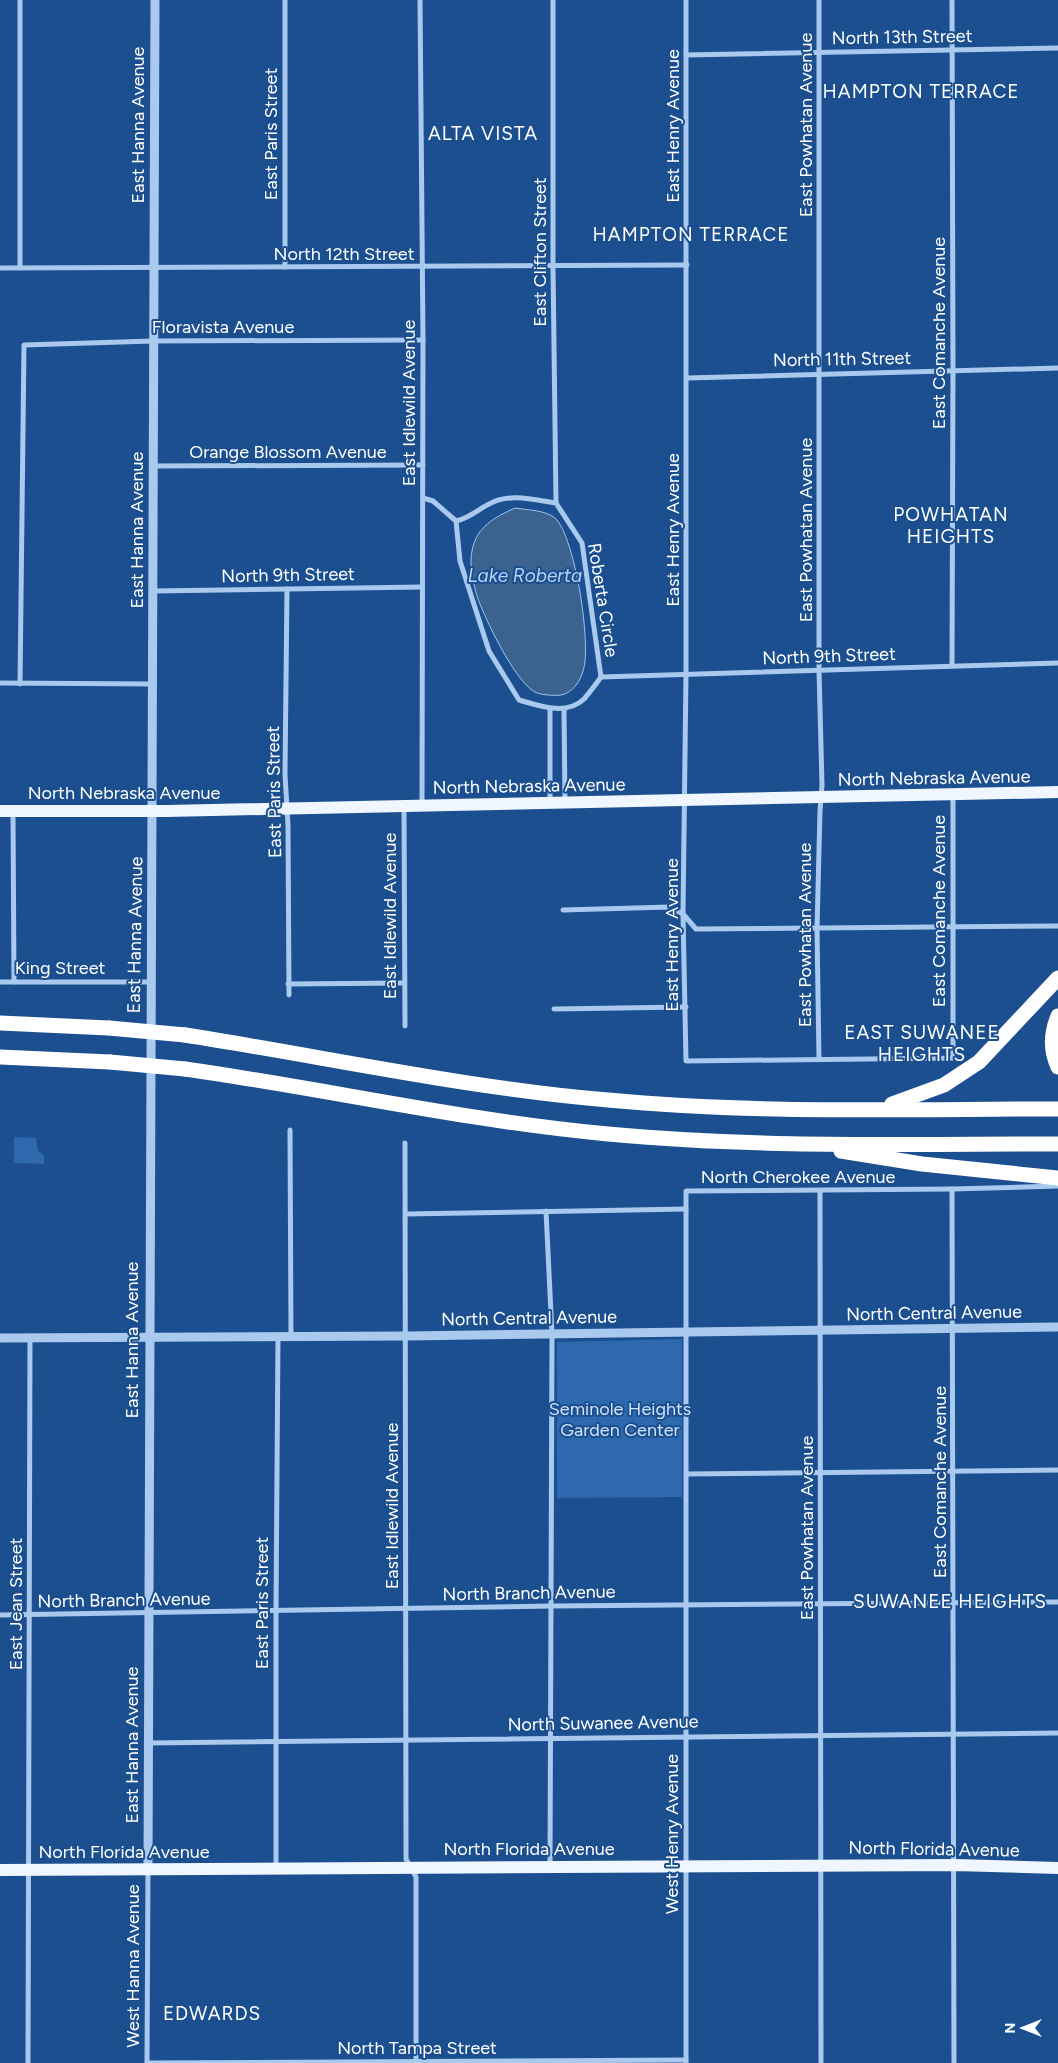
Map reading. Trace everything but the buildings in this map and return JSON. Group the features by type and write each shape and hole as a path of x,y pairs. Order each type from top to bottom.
{"highway":[{"path":"874,1109 917,1096 944,1085 967,1071 1002,1039 1058,978"},
{"path":"1058,1016 1053,1031 1052,1044 1058,1067"},
{"path":"0,1023 109,1028 185,1035 459,1082 559,1096 703,1106 874,1109 1058,1109"},
{"path":"0,1057 110,1062 185,1069 458,1116 560,1130 653,1138 805,1144 1058,1144"},
{"path":"805,1144 922,1164 1058,1178"}],"main road":[{"name":"North Nebraska Avenue","path":"0,811 152,811 1058,792"},
{"name":"North Florida Avenue","path":"0,1870 822,1865 955,1865 1058,1868"}],"street":[{"path":"20,0 20,268"},
{"name":"East Hanna Avenue","path":"148,1870 155,0"},
{"name":"East Paris Street","path":"284,0 285,267"},
{"name":"East Idlewild Avenue","path":"420,0 423,340 422,806"},
{"name":"East Clifton Street","path":"553,0 553,267 556,503"},
{"name":"East Henry Avenue","path":"686,0 686,800 683,914 686,1061 819,1060"},
{"name":"East Powhatan Avenue","path":"819,0 820,374 818,670 822,785 817,929 819,1060"},
{"name":"East Comanche Avenue","path":"952,0 954,370 952,665"},
{"name":"North 13th Street","path":"686,55 1058,48"},
{"name":"North 12th Street","path":"0,268 687,266"},
{"name":"Floravista Avenue","path":"20,684 24,345 153,341 423,340"},
{"name":"North 11th Street","path":"687,378 1058,368"},
{"name":"Orange Blossom Avenue","path":"153,466 423,465"},
{"path":"423,498 433,501 456,521 465,519 492,502 514,497 556,503"},
{"name":"Roberta Circle","path":"456,521 460,562 488,652 520,700 550,708 564,708 583,700 601,677 582,543 556,503"},
{"name":"North 9th Street","path":"153,591 422,587"},
{"name":"East Paris Street","path":"287,589 286,808 288,825 289,995"},
{"name":"North 9th Street","path":"601,677 1058,663"},
{"path":"0,683 153,684"},
{"path":"550,708 550,803"},
{"path":"564,708 564,803"},
{"name":"East Comanche Avenue","path":"819,1060 953,1058 953,794"},
{"name":"East Idlewild Avenue","path":"404,806 405,1026"},
{"path":"13,811 14,982"},
{"path":"563,910 670,907 683,914 696,929 1058,926"},
{"name":"King Street","path":"0,982 150,982"},
{"path":"288,984 404,983"},
{"path":"554,1009 686,1007"},
{"path":"290,1130 291,1336"},
{"name":"East Idlewild Avenue","path":"405,1143 406,1859 416,1878 416,2062"},
{"name":"North Cherokee Avenue","path":"406,1214 686,1209 686,1191 820,1191 1058,1186"},
{"name":"East Comanche Avenue","path":"952,1189 954,2063"},
{"name":"East Powhatan Avenue","path":"820,1191 821,2063"},
{"path":"686,1209 686,1604"},
{"path":"546,1211 552,1334 550,1867"},
{"name":"North Central Avenue","path":"0,1338 406,1336 1058,1327"},
{"name":"East Paris Street","path":"276,1869 278,1336"},
{"name":"East Jean Street","path":"28,2063 30,1338"},
{"path":"686,1474 1058,1470"},
{"name":"North Branch Avenue","path":"0,1615 686,1604 1058,1602"},
{"name":"West Henry Avenue","path":"686,1604 686,2062"},
{"name":"North Suwanee Avenue","path":"148,1743 1058,1733"},
{"name":"West Hanna Avenue","path":"147,2063 148,1870"},
{"name":"North Tampa Street","path":"147,2063 686,2062"}],"green space":[{"path":"14,1137 36,1138 38,1151 44,1155 44,1164 14,1163"},
{"name":"Seminole Heights Garden Center","path":"682,1339 682,1497 557,1498 557,1342"}],"water":[{"name":"Lake Roberta","path":"515,508 541,512 555,518 569,546 575,568 583,616 585,658 583,671 578,683 565,694 540,694 527,686 518,676 493,633 474,585 471,556 478,535 494,519"}],"district":[{"name":"HAMPTON TERRACE","path":"921,91"},
{"name":"ALTA VISTA","path":"483,133"},
{"name":"HAMPTON TERRACE","path":"691,234"},
{"name":"POWHATAN HEIGHTS","path":"951,525"},
{"name":"EAST SUWANEE HEIGHTS","path":"922,1043"},
{"name":"SUWANEE HEIGHTS","path":"950,1601"},
{"name":"EDWARDS","path":"212,2013"}]}
